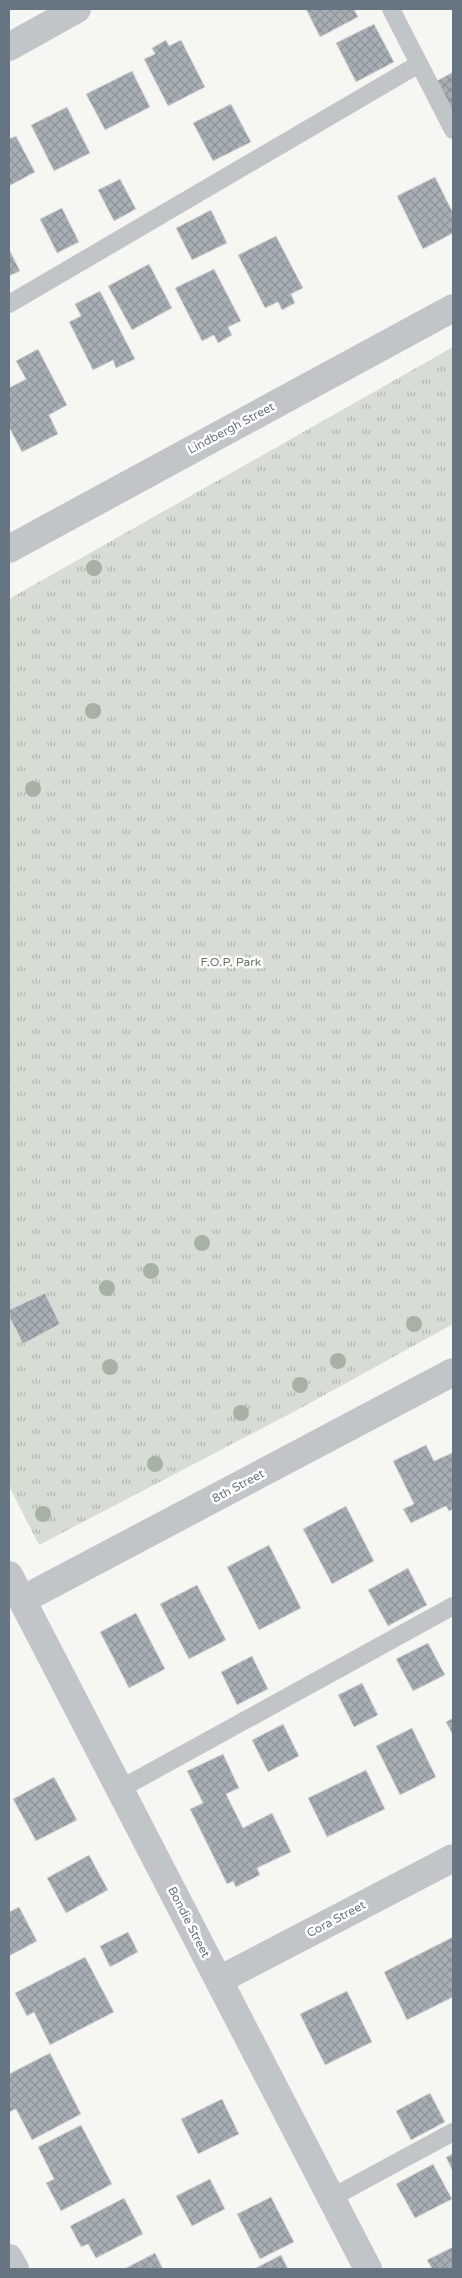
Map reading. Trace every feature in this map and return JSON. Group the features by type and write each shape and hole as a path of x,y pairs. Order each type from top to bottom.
{"street":[{"path":"9,47 78,9"},
{"name":"Lindbergh Street","path":"9,549 453,308"},
{"name":"8th Street","path":"22,1600 453,1372"},
{"name":"Bondie Street","path":"9,1575 368,2269"},
{"name":"Cora Street","path":"219,1980 453,1858"},
{"path":"9,2258 15,2269"}],"lane":[{"path":"391,9 453,130"},
{"path":"9,304 419,64"},
{"path":"120,1790 453,1606"},
{"path":"331,2198 453,2132"}],"green space":[{"name":"F.O.P. Park","path":"453,347 453,1324 301,1408 39,1545 9,1486 9,599"}],"building":[{"path":"306,9 354,9 358,17 320,37"},
{"path":"374,24 394,62 356,82 336,43"},
{"path":"166,40 169,46 181,40 205,87 168,106 144,59 155,54 152,48"},
{"path":"132,71 150,107 105,130 86,94"},
{"path":"453,72 453,117 435,82"},
{"path":"231,104 251,142 213,161 193,123"},
{"path":"67,107 90,153 54,171 31,125"},
{"path":"16,136 35,172 9,186 9,139"},
{"path":"435,177 453,213 453,233 423,249 397,196"},
{"path":"120,179 136,209 114,221 98,190"},
{"path":"62,208 79,242 57,253 40,219"},
{"path":"211,210 227,243 192,260 176,228"},
{"path":"276,236 303,288 291,294 295,303 282,310 278,302 265,308 238,255"},
{"path":"9,249 20,271 9,276"},
{"path":"149,264 172,308 132,330 108,286"},
{"path":"214,269 241,321 228,327 232,335 218,343 214,335 202,341 175,288"},
{"path":"100,291 135,359 116,368 113,360 93,370 69,322 81,316 75,304"},
{"path":"38,349 67,405 49,415 58,434 22,452 9,427 9,388 26,379 16,361"},
{"path":"45,1293 60,1324 23,1344 9,1316 9,1310"},
{"path":"426,1445 434,1461 452,1453 453,1455 453,1509 449,1511 446,1506 411,1523 403,1509 414,1504 393,1461"},
{"path":"346,1506 374,1561 332,1584 303,1529"},
{"path":"269,1545 301,1608 259,1630 227,1567"},
{"path":"408,1568 427,1605 388,1626 368,1590"},
{"path":"197,1585 226,1640 189,1659 160,1604"},
{"path":"136,1613 165,1669 129,1688 100,1632"},
{"path":"428,1643 445,1675 413,1691 396,1659"},
{"path":"252,1656 268,1689 237,1705 221,1672"},
{"path":"362,1683 378,1715 354,1727 338,1695"},
{"path":"453,1718 453,1735 446,1722"},
{"path":"283,1724 299,1756 268,1772 252,1740"},
{"path":"412,1728 436,1777 400,1795 376,1746"},
{"path":"223,1754 239,1788 226,1794 243,1828 272,1813 291,1852 257,1868 260,1875 236,1887 233,1881 227,1884 190,1809 203,1803 187,1771"},
{"path":"366,1770 385,1809 327,1837 308,1798"},
{"path":"54,1777 77,1820 36,1841 13,1799"},
{"path":"89,1855 108,1890 66,1913 47,1878"},
{"path":"19,1907 37,1941 9,1956 9,1912"},
{"path":"128,1932 138,1952 110,1967 100,1946"},
{"path":"453,1937 453,1997 407,2020 384,1972"},
{"path":"85,1957 114,2012 50,2045 34,2012 27,2016 15,1993"},
{"path":"347,1991 372,2042 325,2065 300,2014"},
{"path":"50,2053 81,2114 32,2140 16,2109 9,2112 9,2074"},
{"path":"430,2093 445,2122 411,2140 396,2111"},
{"path":"222,2099 239,2134 198,2154 181,2119"},
{"path":"81,2125 112,2184 61,2211 46,2183 54,2179 38,2147"},
{"path":"453,2154 453,2172 446,2157"},
{"path":"433,2164 452,2199 415,2218 396,2184"},
{"path":"210,2179 225,2209 192,2226 176,2196"},
{"path":"271,2197 294,2242 260,2259 237,2214"},
{"path":"124,2198 143,2234 96,2258 88,2244 81,2247 70,2226"},
{"path":"453,2247 453,2269 432,2269 427,2260"},
{"path":"155,2253 163,2269 124,2269"},
{"path":"281,2255 288,2269 254,2269"}]}
